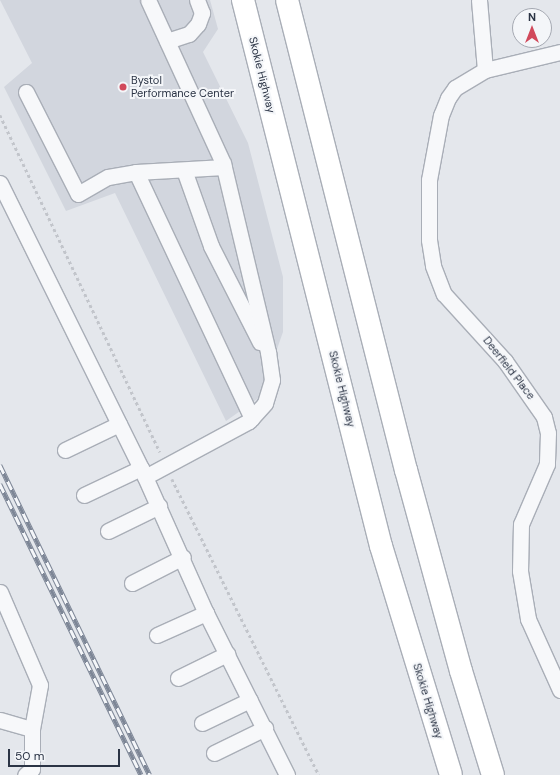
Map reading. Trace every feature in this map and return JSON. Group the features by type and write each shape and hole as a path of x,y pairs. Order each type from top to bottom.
{"highway":[{"name":"Skokie Highway","path":"243,0 381,546 451,775"},
{"path":"288,0 406,470 461,671 493,775"}],"street":[{"path":"84,495 143,472 166,467 252,418 265,403 270,386 269,361 224,167 188,84 148,0"},
{"path":"167,41 189,34 198,24 202,13 197,0"},
{"path":"479,0 484,70"},
{"name":"Deerfield Place","path":"560,52 484,70 455,88 441,116 429,180 429,240 433,266 444,294 505,361 544,417 548,433 547,464 520,524 520,571 528,618 560,690"},
{"path":"26,92 78,194 108,177 136,172 224,167"},
{"path":"184,170 211,246 269,361"},
{"path":"136,172 252,418"},
{"path":"0,183 143,472 206,613 265,728 287,775"},
{"path":"65,450 119,424"},
{"path":"108,531 159,506"},
{"path":"132,583 182,557"},
{"path":"0,592 40,685 32,729 32,769 25,775"},
{"path":"157,635 206,613"},
{"path":"178,678 227,654"},
{"path":"202,723 250,700"},
{"path":"0,720 32,729"},
{"path":"214,753 265,728"}],"path":[{"path":"0,115 166,467 319,775"}],"shaded area":[{"path":"0,0 210,0 218,29 203,52 248,143 283,277 283,332 260,397 226,421 115,193 66,211 4,87 32,63"}],"railway":[{"path":"0,465 150,775"},
{"path":"0,484 141,775"}],"place":[{"name":"Bystol Performance Center","path":"123,87"}]}
